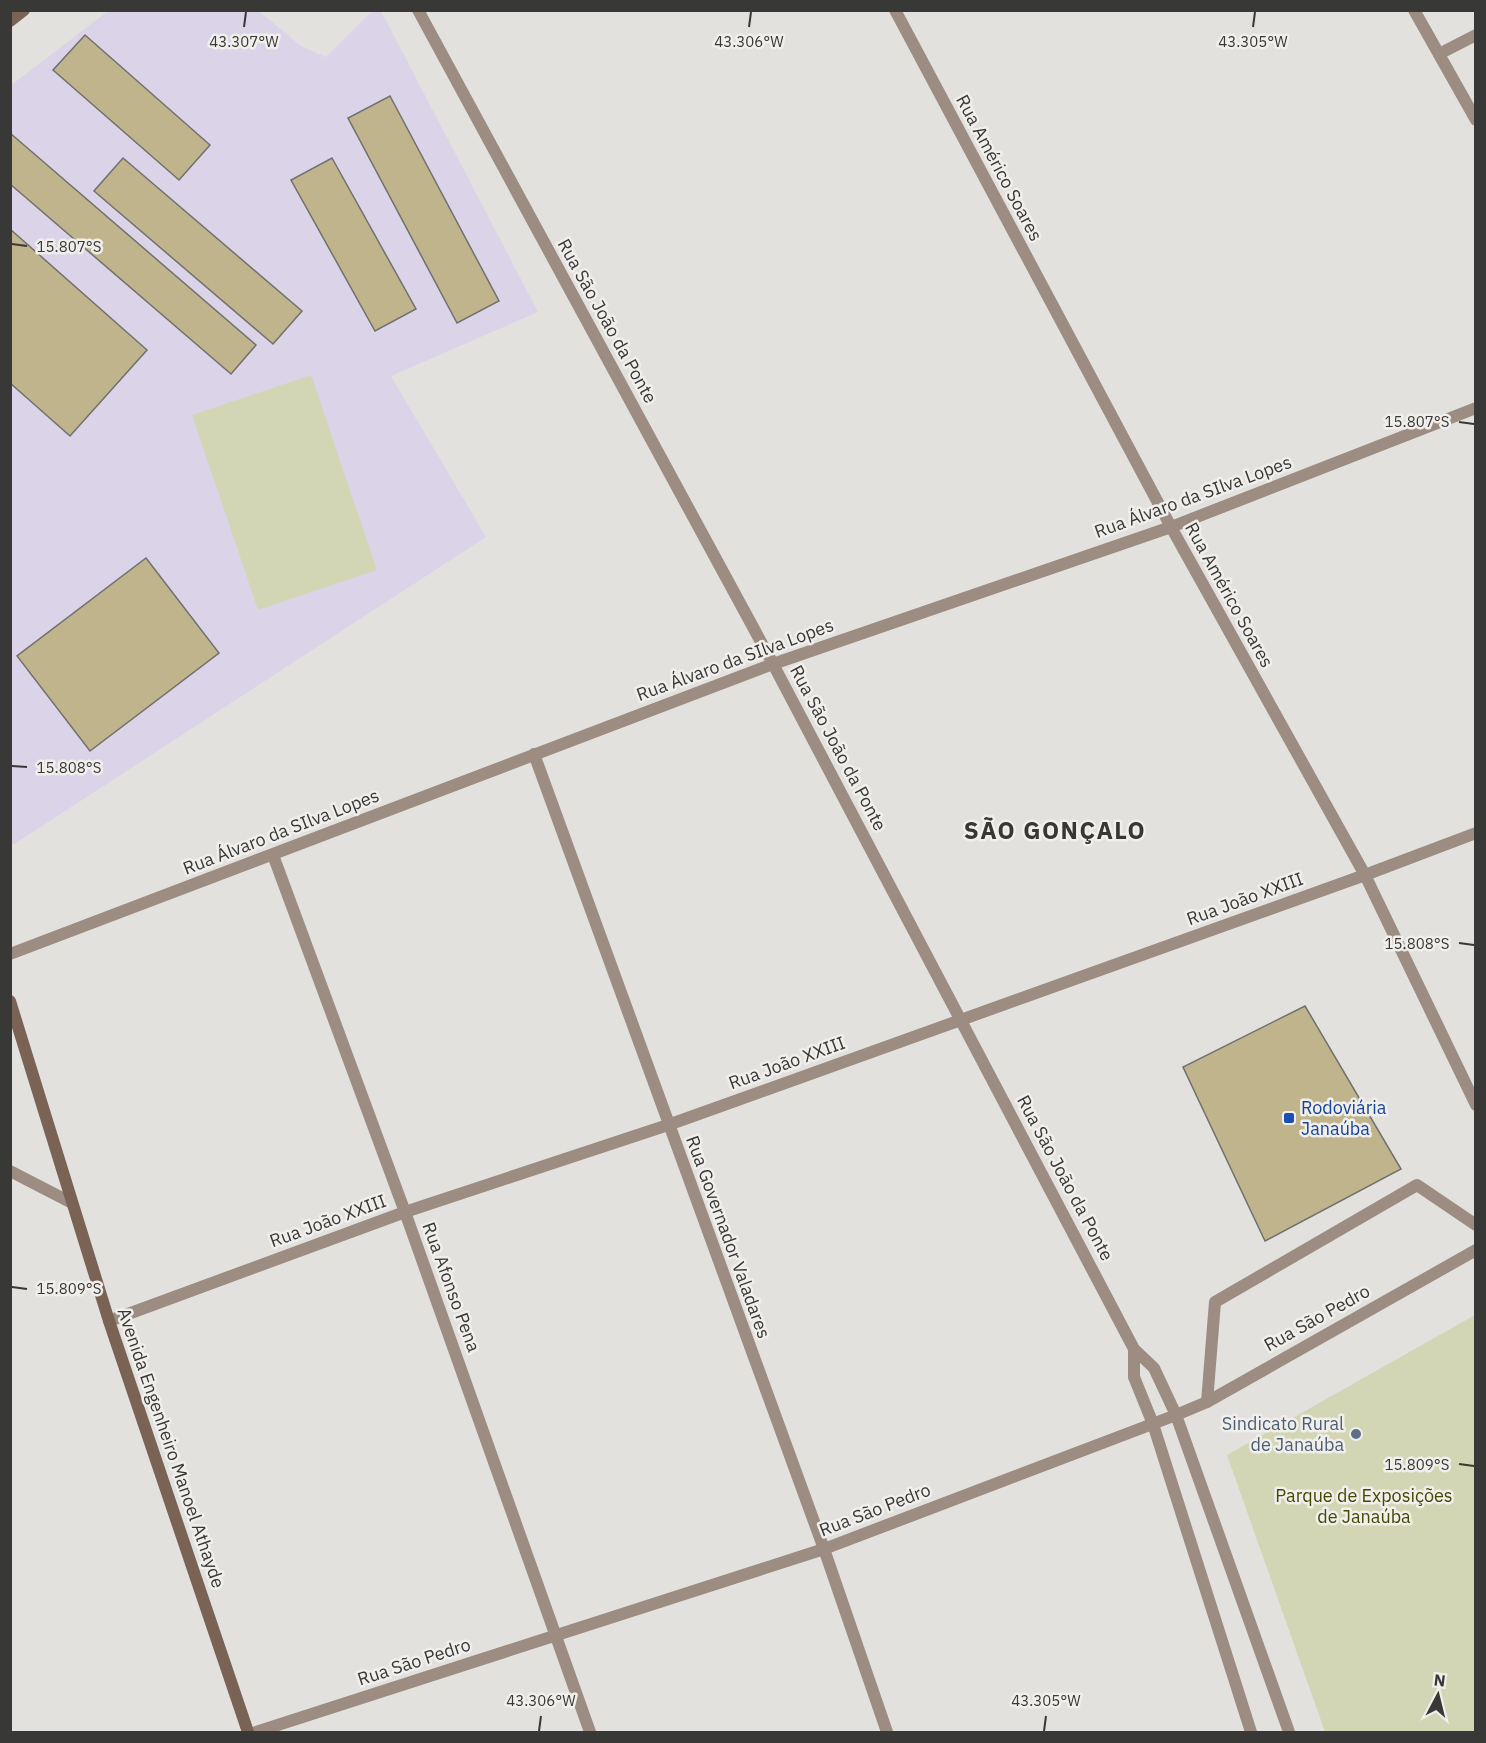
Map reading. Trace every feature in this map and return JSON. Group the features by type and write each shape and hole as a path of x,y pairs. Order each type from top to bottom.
{"main road":[{"path":"10,21 24,10"},
{"name":"Avenida Engenheiro Manoel Athayde","path":"10,1001 109,1321 248,1732"}],"street":[{"name":"Rua São João da Ponte","path":"418,10 773,664 1134,1348 1154,1368 1176,1415 1289,1732"},
{"name":"Rua Américo Soares","path":"895,10 1171,527 1365,876 1476,1105"},
{"path":"1414,10 1476,120"},
{"path":"1439,54 1476,35"},
{"name":"Rua Álvaro da SIlva Lopes","path":"10,954 773,664 1171,527 1476,408"},
{"name":"Rua Governador Valadares","path":"534,754 824,1549 886,1732"},
{"name":"Rua João XXIII","path":"109,1321 405,1212 668,1125 1365,876 1476,833"},
{"name":"Rua Afonso Pena","path":"273,855 405,1212 590,1732"},
{"path":"10,1171 72,1203"},
{"path":"1207,1402 1215,1302 1417,1185 1476,1225"},
{"name":"Rua São Pedro","path":"256,1732 824,1549 1176,1415 1207,1402 1476,1250"},
{"name":"Rua São João da Ponte","path":"1134,1348 1134,1377 1153,1424 1251,1732"}],"shaded area":[{"path":"108,11 259,11 301,46 326,57 372,11 381,11 538,312 391,376 486,537 13,845 10,838 10,86"}],"green space":[{"path":"311,375 377,570 258,610 192,415"},
{"name":"Parque de Exposições de Janaúba","path":"1475,1315 1475,1732 1325,1732 1227,1455"}],"building":[{"path":"85,35 210,145 179,180 53,70"},
{"path":"390,96 499,301 457,323 348,118"},
{"path":"10,133 256,345 231,374 10,184"},
{"path":"123,158 302,311 273,344 94,191"},
{"path":"332,158 416,309 375,331 291,180"},
{"path":"10,229 147,350 70,436 10,383"},
{"path":"146,558 219,653 90,751 17,656"},
{"name":"Rodoviária Janaúba","path":"1305,1006 1401,1169 1265,1241 1183,1067"}],"place":[{"name":"Rodoviária Janaúba","path":"1289,1118"},
{"name":"Sindicato Rural de Janaúba","path":"1356,1434"}],"district":[{"name":"SÃO GONÇALO","path":"1055,831"}]}
